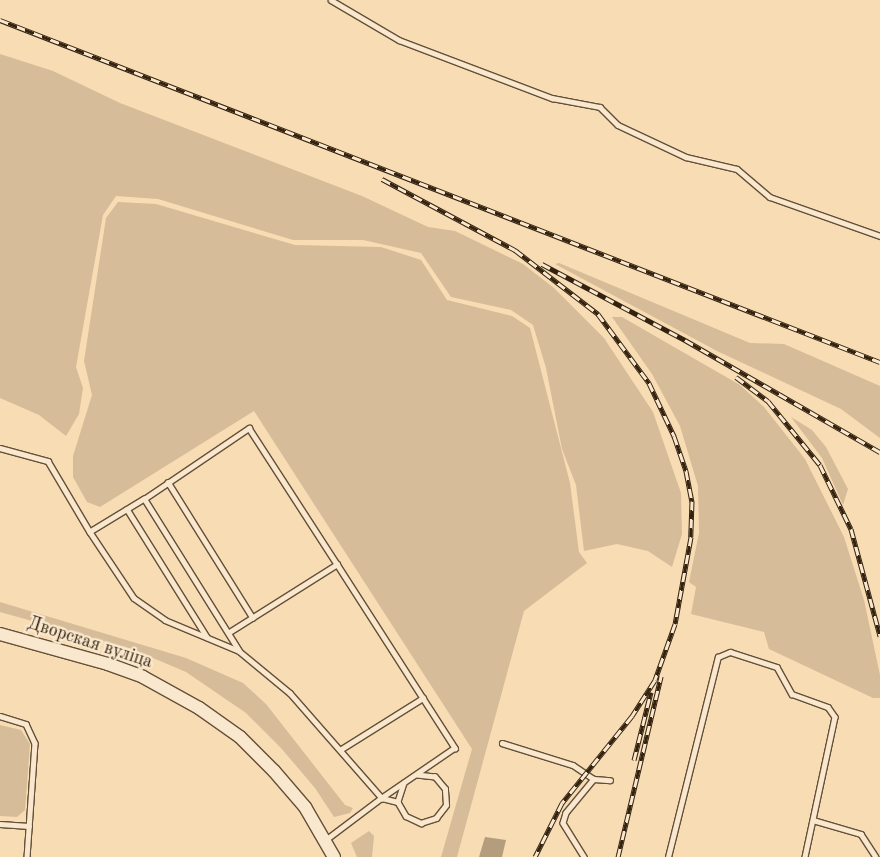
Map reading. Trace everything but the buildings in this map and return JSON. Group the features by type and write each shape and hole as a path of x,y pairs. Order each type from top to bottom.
{"street":[{"name":"Дворская вуліца","path":"0,634 108,664 143,677 200,708 240,737 274,771 305,807 326,840 334,857"}],"lane":[{"path":"331,0 399,40 552,98 600,107 618,125 686,157 737,169 770,197 880,236"},
{"path":"90,532 144,499 249,428 455,748 406,780 326,840"},
{"path":"0,448 48,461 90,532 134,598 165,620 239,651 290,693 382,798 398,802"},
{"path":"168,482 253,618"},
{"path":"144,499 239,651"},
{"path":"127,509 207,638"},
{"path":"228,634 337,564"},
{"path":"668,857 718,657 730,652 777,667 792,694 833,710 835,717 805,857"},
{"path":"340,750 423,698"},
{"path":"0,716 26,724 35,743 27,857"},
{"path":"502,743 573,765 594,779 610,780"},
{"path":"406,780 401,786 398,802 401,810 413,821 429,822 442,813 447,797 441,782 428,774 412,776"},
{"path":"584,857 563,823 566,813 594,779"},
{"path":"813,820 860,834 876,857"},
{"path":"0,824 29,826"}],"shaded area":[{"path":"0,54 53,71 120,103 362,196 428,227 455,231 523,264 554,288 604,338 653,412 681,493 682,534 672,567 648,551 617,544 584,551 576,485 562,449 546,368 533,325 511,310 451,297 421,253 363,240 293,240 158,199 116,196 103,215 76,367 83,388 79,414 66,436 39,415 0,398"},
{"path":"118,202 156,204 295,245 381,247 421,260 447,300 512,316 530,328 570,483 579,552 587,563 524,611 457,857 441,857 472,749 254,411 100,507 87,502 73,477 73,456 92,395 84,361 106,218"},
{"path":"559,263 750,343 784,344 880,386 880,438 841,409 717,351 555,264"},
{"path":"612,317 622,317 740,385 764,407 805,459 844,537 864,600 880,675 880,698 873,698 769,649 764,632 691,614 696,587 689,582 699,533 698,486 680,426 652,374"},
{"path":"791,417 812,430 826,447 848,489 843,505 822,458"},
{"path":"0,602 186,658 243,683 266,704 345,805 353,808 350,813 334,817 315,788 281,748 246,713 186,672 132,649 0,612"},
{"path":"0,725 21,730 30,744 25,810 17,817 0,816"},
{"path":"369,831 374,836 372,857 357,857 351,843"},
{"path":"485,837 506,840 502,857 479,857"}],"railway":[{"path":"0,20 880,362"},
{"path":"382,179 515,250 598,314 649,383 674,436 686,471 692,501 691,537 675,624 655,680 632,716 562,803 535,857"},
{"path":"542,264 685,340 880,452"},
{"path":"736,377 768,401 820,465 851,529 880,636"},
{"path":"618,857 661,676"},
{"path":"634,760 651,692"}]}
